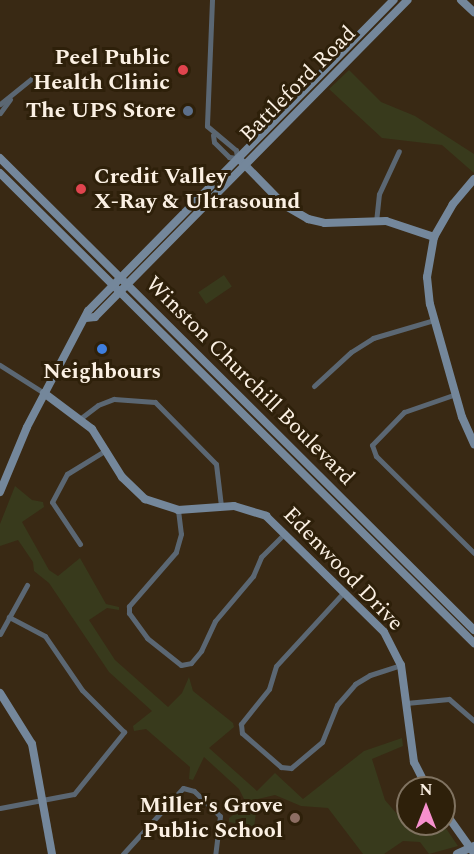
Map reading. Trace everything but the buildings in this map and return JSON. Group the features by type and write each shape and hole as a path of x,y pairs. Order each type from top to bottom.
{"street":[{"path":"212,0 207,126 213,135 214,142 229,157 237,158 244,164 284,205 308,219 325,223 400,224 434,237"},
{"name":"Battleford Road","path":"0,492 44,393 86,318 112,284 394,0"},
{"name":"Battleford Road","path":"86,318 95,317 408,0"},
{"path":"461,0 474,12"},
{"path":"0,113 10,99 36,75"},
{"path":"0,104 10,99"},
{"path":"213,135 221,135 236,150 237,158"},
{"path":"376,222 379,194 399,151"},
{"name":"Winston Churchill Boulevard","path":"0,158 474,630"},
{"name":"Winston Churchill Boulevard","path":"0,173 474,643"},
{"path":"474,179 453,204 434,237 427,277 434,320 474,444"},
{"path":"314,386 367,341 434,320"},
{"name":"Edenwood Drive","path":"0,365 81,418 137,493 154,504 178,510 221,506 253,509 285,533 384,632 401,665 414,762 421,776"},
{"path":"456,394 404,412 372,445 376,456 474,553"},
{"path":"81,418 98,405 114,399 154,402 216,464 221,506"},
{"path":"80,544 52,502 67,474 106,450"},
{"path":"178,510 180,534 176,552 129,606 147,638 181,665 191,663 201,651 215,621 253,576 261,557 285,533"},
{"path":"0,634 27,585"},
{"path":"344,592 276,666 269,689 241,724 242,733 281,767 291,768 322,742 337,705 355,684 370,675 401,665"},
{"path":"0,808 74,794 124,732 123,727 82,690 45,636 9,617"},
{"path":"0,693 32,744 52,854"},
{"path":"406,702 449,699 474,721"},
{"path":"123,854 179,790 189,788 220,816 215,854"},
{"path":"456,827 473,849 457,854"}],"green space":[{"path":"349,70 381,102 415,116 474,154 474,173 442,145 382,138 329,89"},
{"path":"224,275 232,287 206,304 198,292"},
{"path":"15,486 32,500 43,502 44,507 22,522 49,570 58,576 80,558 106,604 119,607 119,610 107,608 89,620 115,660 168,707 182,693 189,677 193,691 233,723 234,727 209,748 257,791 275,773 303,799 364,751 402,738 403,746 372,759 385,800 396,813 396,836 451,836 458,846 429,854 420,842 403,841 384,854 363,854 328,808 301,806 275,795 258,799 254,827 229,822 229,818 247,805 239,789 204,757 193,780 189,779 190,767 146,729 134,731 133,726 152,711 109,672 49,583 34,571 33,562 18,540 0,546 0,524"}],"place":[{"name":"Peel Public Health Clinic","path":"183,70"},
{"name":"The UPS Store","path":"188,111"},
{"name":"Credit Valley X-Ray & Ultrasound","path":"81,189"},
{"name":"Neighbours","path":"102,349"},
{"name":"Miller's Grove Public School","path":"295,818"}]}
